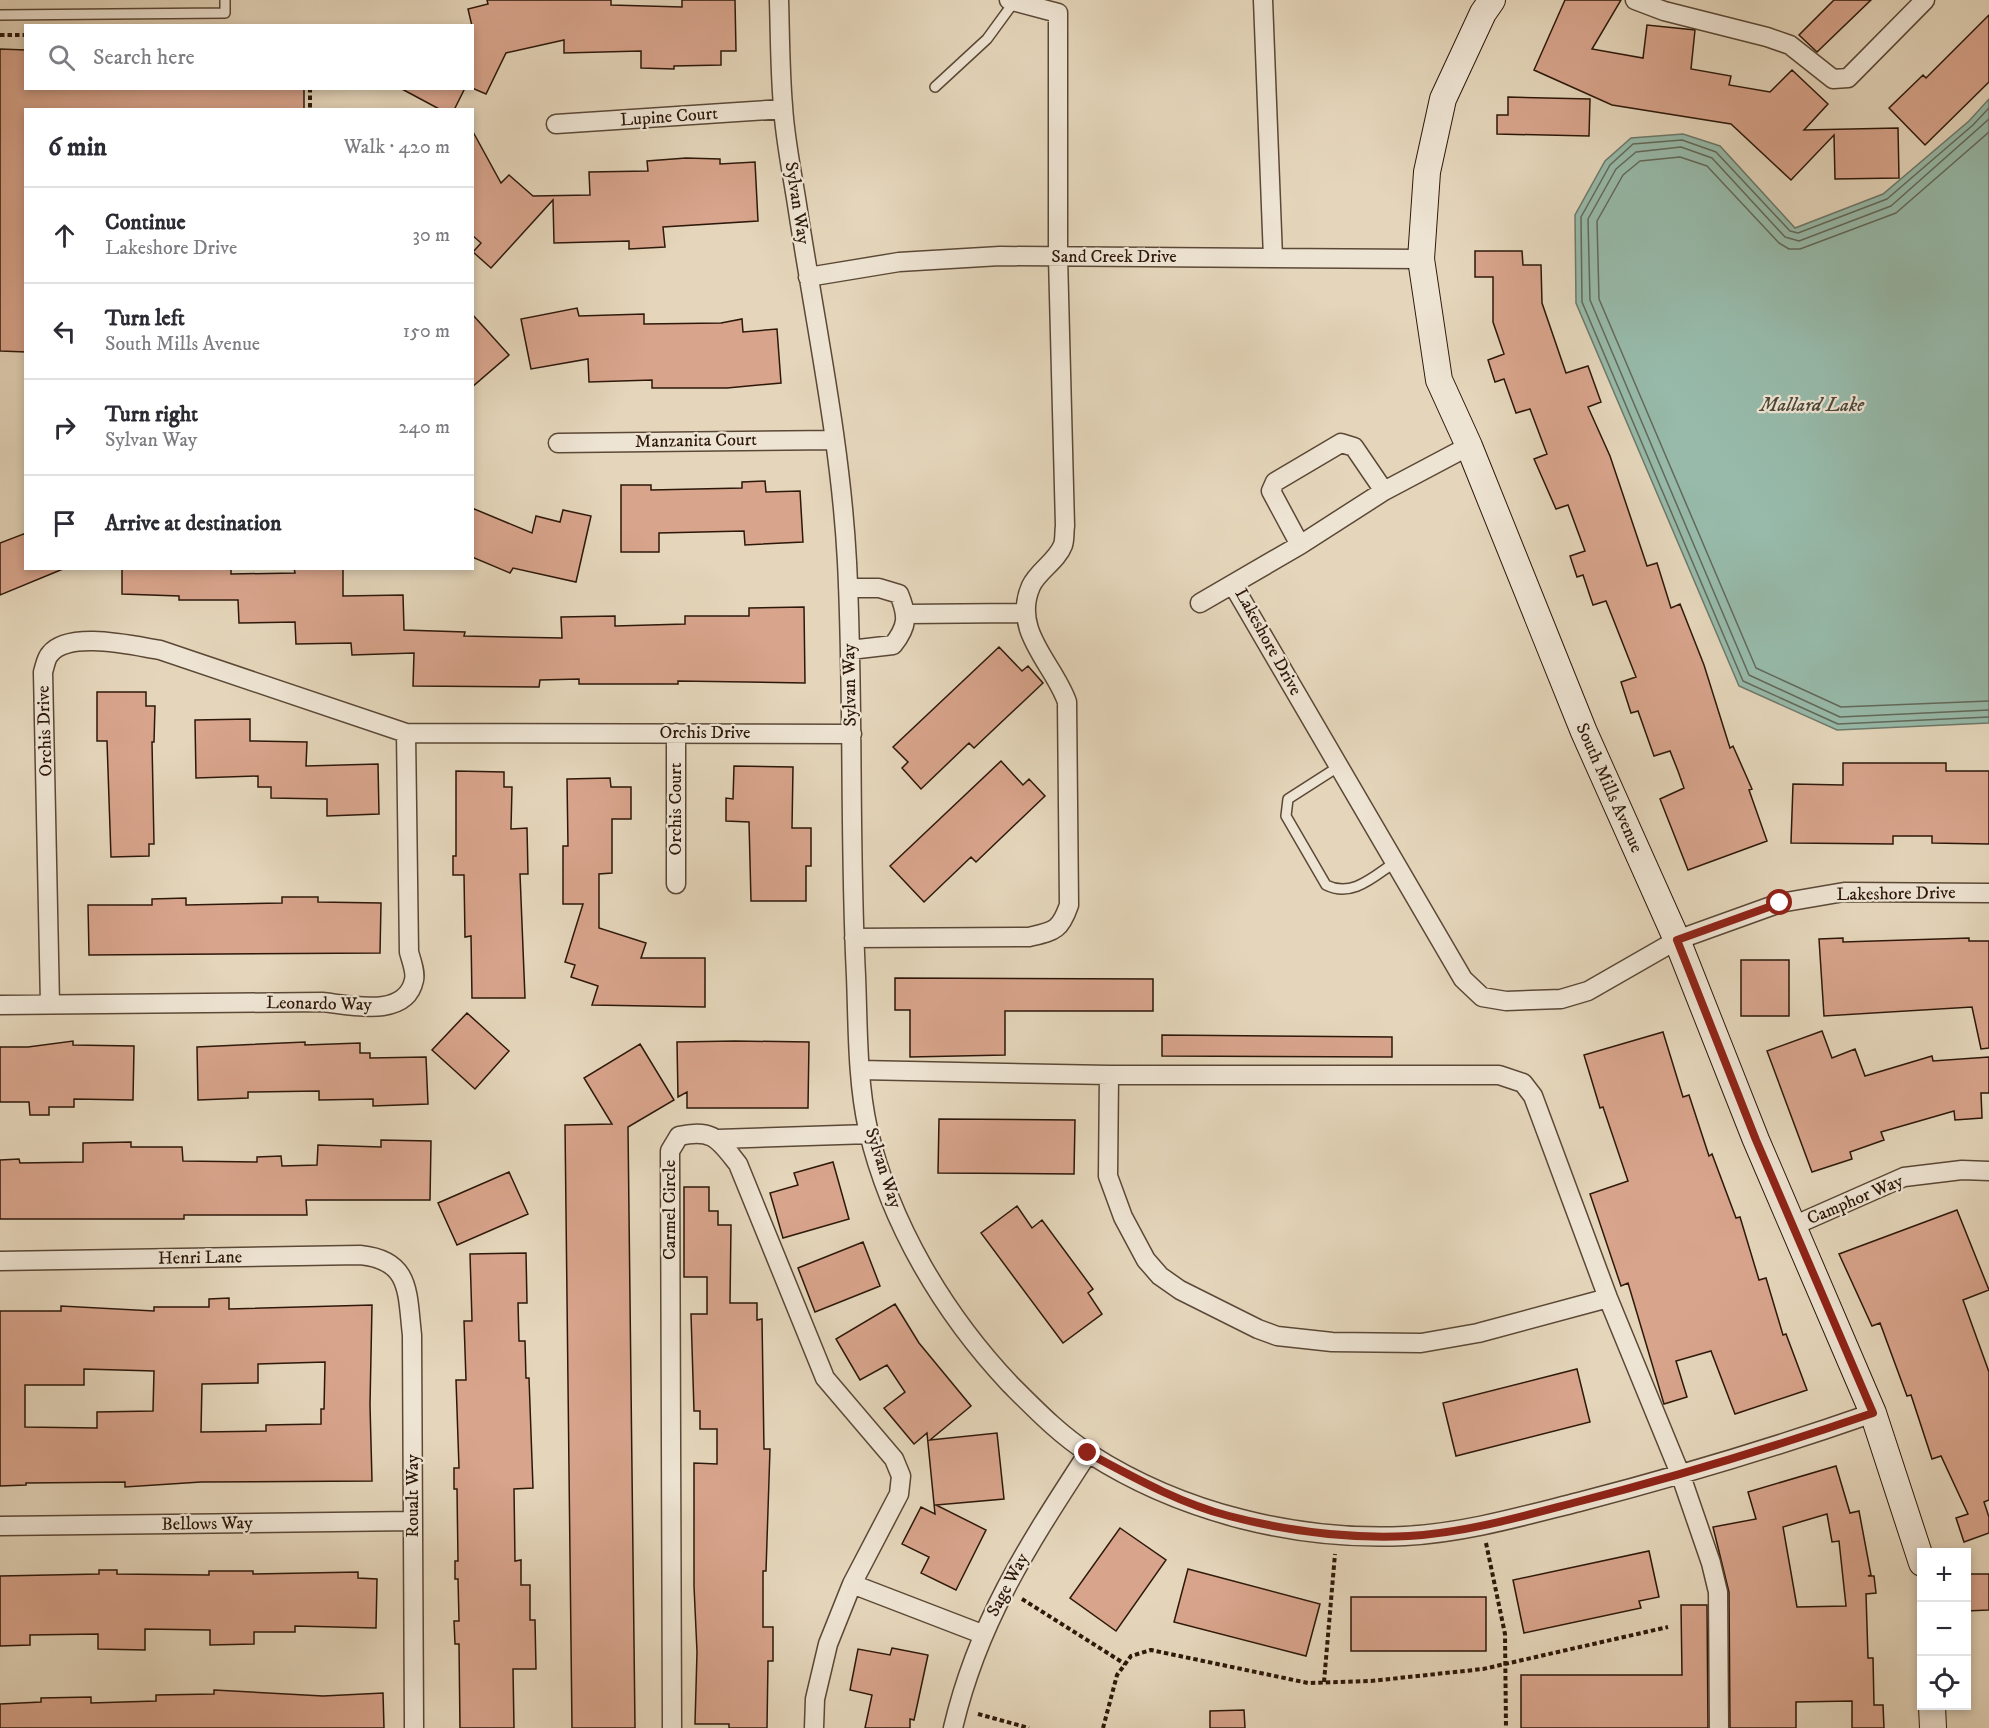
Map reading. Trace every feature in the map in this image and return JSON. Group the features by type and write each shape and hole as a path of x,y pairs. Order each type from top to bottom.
{"street":[{"name":"Sylvan Way","path":"779,0 783,109 834,440 848,588 854,938 861,1070 870,1134 893,1205 936,1289 974,1345 1037,1412 1088,1453 1150,1486 1227,1516 1302,1531 1337,1535 1410,1536 1482,1524 1681,1476 1873,1413"},
{"path":"1263,0 1273,258"},
{"name":"South Mills Avenue","path":"1491,0 1443,99 1427,172 1421,259 1439,380 1469,446 1584,732 1677,940 1756,1140 1873,1413 1917,1548"},
{"path":"1635,0 1664,11 1790,45 1833,79 1848,78 1925,0"},
{"path":"854,938 1029,936 1053,931 1063,922 1069,905 1067,702 1061,683 1042,660 1030,634 1026,613 1031,586 1062,546 1065,526 1059,257 1058,13 1012,1"},
{"name":"Lupine Court","path":"556,124 783,109"},
{"name":"Sand Creek Drive","path":"808,277 899,262 1000,256 1421,259"},
{"name":"Manzanita Court","path":"558,442 834,440"},
{"path":"1300,545 1271,491 1275,482 1341,442 1354,447 1384,491"},
{"name":"Lakeshore Drive","path":"1469,446 1384,491 1233,585 1463,979 1482,997 1506,1001 1570,996 1588,991 1677,940 1780,903 1844,892 1989,893"},
{"path":"1200,603 1233,585"},
{"path":"848,588 879,588 899,594 907,614 905,630 893,645 850,650"},
{"path":"907,614 1026,613"},
{"name":"Orchis Drive","path":"50,1004 42,672 50,654 65,643 91,641 160,650 406,733 852,734"},
{"name":"Leonardo Way","path":"0,1005 322,1002 372,1006 392,1005 407,997 415,979 409,952 406,733"},
{"name":"Orchis Court","path":"676,733 676,884"},
{"path":"861,1070 1109,1075 1499,1074 1523,1083 1533,1096 1608,1298 1681,1476 1711,1563 1718,1592 1719,1728"},
{"path":"1109,1075 1108,1176 1123,1217 1146,1260 1160,1276 1180,1290 1258,1329 1276,1336 1332,1342 1421,1343 1478,1333 1608,1298"},
{"name":"Carmel Circle","path":"672,1728 670,1151 679,1136 708,1134 718,1139"},
{"path":"718,1139 870,1134"},
{"path":"718,1139 738,1164 825,1378 894,1458 901,1476 899,1494 852,1584 828,1644 815,1699 814,1728"},
{"name":"Camphor Way","path":"1793,1226 1904,1177 1962,1170 1989,1171"},
{"name":"Henri Lane","path":"0,1262 360,1255 382,1257 395,1268"},
{"name":"Roualt Way","path":"395,1268 406,1287 412,1335 414,1728"},
{"name":"Sage Way","path":"953,1728 982,1634 1021,1558 1088,1453"},
{"name":"Bellows Way","path":"0,1526 413,1521"},
{"path":"852,1584 982,1634"},
{"path":"1932,1710 1933,1728"}],"lane":[{"path":"0,15 225,14 225,0"},
{"path":"935,87 987,39 1012,1"},
{"path":"1338,767 1288,799 1286,816 1326,885 1336,890 1355,888 1394,863"}],"path":[{"path":"0,35 24,35"},
{"path":"310,90 310,108"},
{"path":"1482,1524 1505,1634 1506,1728"},
{"path":"1324,1682 1337,1535"},
{"path":"1005,1588 1125,1664"},
{"path":"1103,1728 1118,1675 1131,1656 1151,1650 1308,1683 1371,1681 1504,1664 1668,1627"},
{"path":"958,1709 1029,1728"}],"water":[{"name":"Mallard Lake","path":"1989,99 1989,723 1837,730 1739,686 1576,303 1575,215 1605,161 1631,138 1683,134 1720,146 1795,228 1883,194 1969,121"}],"building":[{"path":"487,0 611,0 611,5 682,7 682,0 735,0 736,51 721,51 721,65 674,66 674,69 641,68 641,51 564,53 564,40 506,53 486,94 474,89 474,24 472,24 468,9 488,4"},
{"path":"1565,0 1621,0 1592,49 1643,58 1647,25 1695,30 1691,69 1731,76 1729,85 1770,92 1792,70 1828,104 1804,130 1898,128 1899,178 1835,179 1834,135 1791,180 1731,124 1612,105 1534,70"},
{"path":"1834,0 1871,0 1817,52 1799,35"},
{"path":"1989,15 1989,82 1925,145 1889,108 1923,75 1926,78"},
{"path":"0,49 24,50 24,90 304,90 304,108 24,108 24,352 0,351"},
{"path":"404,90 464,90 455,108 437,108"},
{"path":"1508,97 1590,99 1589,136 1497,134 1497,115 1508,115"},
{"path":"474,134 501,183 509,175 533,196 590,195 589,172 648,171 647,161 686,158 720,159 720,164 755,162 758,221 663,227 665,247 629,249 629,241 554,243 553,200 491,268 474,253 481,243 474,237"},
{"path":"1475,251 1522,251 1523,265 1541,265 1542,303 1566,373 1588,366 1601,402 1588,407 1610,456 1647,566 1657,563 1671,608 1680,604 1704,665 1730,748 1733,746 1752,789 1749,790 1767,841 1688,870 1660,799 1684,788 1678,771 1670,751 1654,756 1638,711 1631,713 1621,682 1636,677 1606,601 1593,605 1583,575 1577,577 1570,556 1585,551 1568,505 1556,509 1534,459 1547,454 1530,409 1516,413 1504,379 1495,382 1488,360 1504,354 1493,322 1493,277 1475,277"},
{"path":"577,308 579,316 644,314 644,324 721,323 742,319 743,332 777,329 781,383 727,388 652,388 652,380 589,382 588,359 531,369 521,319"},
{"path":"474,316 509,355 474,385"},
{"path":"765,481 766,492 800,491 803,542 745,545 744,531 659,533 659,552 621,552 621,485 651,485 651,490 742,488 742,482"},
{"path":"474,509 532,533 536,516 560,522 563,510 591,516 576,582 513,568 510,573 474,558"},
{"path":"24,534 24,570 61,570 0,595 0,543"},
{"path":"122,570 231,570 231,574 343,570 343,596 403,595 404,630 465,632 464,636 562,638 561,617 615,616 615,626 685,624 685,616 749,616 749,608 804,607 805,683 678,681 678,684 579,684 579,679 540,680 539,687 413,686 414,653 352,655 351,643 296,644 295,622 239,623 238,600 179,600 179,596 122,594"},
{"path":"999,647 1022,671 1028,666 1043,683 974,748 969,743 921,789 902,768 908,762 893,747"},
{"path":"97,692 146,692 146,706 155,706 154,742 152,742 154,844 149,844 149,856 111,857 107,741 97,741"},
{"path":"250,719 250,741 307,742 306,766 378,764 379,814 327,816 327,799 271,798 271,787 258,787 258,776 196,778 195,720"},
{"path":"1001,761 1023,785 1029,779 1045,796 976,862 971,857 924,902 890,866"},
{"path":"1843,763 1946,763 1946,771 1989,771 1989,844 1932,843 1932,836 1893,836 1893,844 1791,843 1793,784 1843,785"},
{"path":"734,766 793,767 792,828 811,828 811,866 806,866 806,901 751,901 749,822 726,821 726,798 733,799"},
{"path":"456,771 504,772 504,787 512,787 511,829 527,828 528,874 520,874 525,998 472,998 471,936 465,937 464,875 453,875 453,856 456,856"},
{"path":"610,778 611,787 631,787 631,819 612,819 612,873 599,874 599,928 646,943 641,958 705,958 705,1007 592,1005 598,986 571,977 575,965 565,962 583,904 563,904 563,846 568,846 567,779"},
{"path":"282,897 318,897 318,902 381,903 380,953 89,955 88,905 152,905 152,899 186,898 186,905 282,903"},
{"path":"1843,938 1843,942 1969,938 1969,941 1989,941 1989,1048 1981,1049 1972,1007 1824,1016 1819,939"},
{"path":"1741,960 1789,960 1789,1016 1741,1016"},
{"path":"895,978 1153,979 1153,1011 1005,1011 1005,1055 910,1057 910,1010 895,1010"},
{"path":"467,1013 509,1051 475,1089 432,1050"},
{"path":"1822,1031 1832,1058 1855,1049 1865,1076 1932,1056 1933,1061 1989,1057 1989,1093 1981,1093 1982,1118 1955,1120 1954,1111 1881,1132 1884,1140 1850,1152 1852,1159 1812,1172 1767,1051"},
{"path":"1663,1032 1683,1097 1689,1095 1709,1156 1712,1154 1736,1218 1740,1217 1759,1280 1766,1278 1783,1335 1786,1334 1807,1390 1735,1414 1711,1351 1676,1361 1687,1397 1664,1404 1628,1283 1621,1286 1590,1194 1628,1181 1603,1107 1600,1108 1584,1055"},
{"path":"1162,1035 1392,1037 1392,1057 1162,1056"},
{"path":"73,1041 73,1045 134,1046 133,1100 74,1099 74,1107 49,1107 49,1115 30,1115 29,1102 0,1102 0,1047 28,1047"},
{"path":"305,1042 305,1045 360,1043 360,1053 370,1053 370,1058 426,1057 428,1104 373,1106 373,1099 319,1100 319,1091 248,1092 248,1098 198,1100 197,1047"},
{"path":"677,1042 809,1042 808,1108 687,1108 687,1092 678,1097"},
{"path":"640,1044 674,1100 628,1127 635,1728 572,1728 565,1125 612,1124 584,1078"},
{"path":"939,1119 1075,1120 1074,1174 938,1173"},
{"path":"381,1140 431,1141 430,1200 306,1200 307,1215 184,1215 184,1219 0,1219 0,1160 19,1159 20,1163 83,1162 83,1143 131,1142 131,1147 182,1147 183,1161 257,1162 257,1157 281,1156 282,1166 317,1165 318,1145 381,1147"},
{"path":"833,1162 849,1219 783,1238 770,1193 798,1185 794,1173"},
{"path":"509,1172 528,1214 457,1245 438,1203"},
{"path":"684,1187 709,1187 709,1211 718,1211 718,1225 731,1225 730,1303 757,1303 757,1320 762,1319 764,1449 770,1449 766,1571 763,1571 763,1627 773,1627 773,1661 768,1661 767,1728 729,1728 729,1724 695,1724 697,1652 694,1586 694,1463 717,1464 717,1429 700,1429 700,1411 694,1411 691,1314 707,1314 707,1277 684,1277"},
{"path":"1017,1206 1032,1228 1042,1220 1093,1289 1088,1293 1102,1314 1063,1343 981,1233"},
{"path":"1957,1210 1989,1290 1963,1300 1989,1372 1989,1500 1984,1502 1989,1517 1989,1533 1964,1542 1956,1518 1968,1514 1941,1456 1932,1459 1911,1395 1907,1396 1880,1323 1872,1326 1839,1254"},
{"path":"863,1242 880,1286 815,1312 798,1268"},
{"path":"526,1253 527,1303 518,1303 519,1341 525,1341 526,1378 529,1378 533,1488 514,1489 515,1561 521,1560 521,1585 530,1585 530,1620 535,1620 536,1669 513,1669 514,1728 460,1728 459,1644 455,1644 454,1621 459,1621 458,1579 455,1579 455,1561 458,1561 457,1489 454,1489 454,1468 459,1468 456,1380 466,1380 464,1321 472,1321 470,1254"},
{"path":"229,1298 229,1309 372,1305 370,1405 372,1481 201,1482 125,1487 125,1482 26,1483 26,1485 0,1486 0,1311 61,1311 61,1306 154,1311 154,1307 209,1307 209,1299","holes":["325,1362 324,1409 321,1409 321,1424 266,1425 266,1431 201,1432 202,1384 258,1383 258,1364","84,1369 154,1371 153,1411 97,1412 97,1428 25,1427 25,1385 84,1385"]},
{"path":"895,1304 919,1343 971,1406 930,1440 997,1433 1004,1499 936,1505 986,1530 956,1590 921,1573 929,1557 902,1544 921,1507 935,1514 927,1433 914,1444 884,1408 905,1392 887,1365 860,1380 836,1339"},
{"path":"1577,1369 1590,1422 1456,1456 1443,1403"},
{"path":"1836,1466 1850,1513 1859,1511 1871,1575 1868,1576 1874,1576 1876,1593 1866,1594 1868,1658 1873,1658 1874,1705 1883,1705 1884,1728 1852,1728 1852,1701 1796,1702 1796,1728 1730,1728 1729,1592 1713,1527 1756,1519 1748,1492","holes":["1827,1514 1832,1542 1839,1541 1846,1606 1797,1607 1783,1527"]},
{"path":"1120,1528 1166,1560 1116,1631 1070,1598"},
{"path":"1649,1551 1659,1597 1639,1601 1641,1608 1524,1633 1513,1580"},
{"path":"1188,1569 1320,1604 1306,1656 1174,1622"},
{"path":"99,1570 117,1570 117,1574 209,1575 209,1571 253,1571 253,1574 358,1572 358,1578 377,1579 376,1628 295,1626 295,1632 254,1632 254,1644 210,1645 210,1630 145,1629 145,1650 98,1649 98,1634 30,1635 30,1645 0,1646 0,1576 99,1574"},
{"path":"1971,1574 1989,1574 1989,1610 1971,1611"},
{"path":"1351,1597 1486,1597 1486,1651 1351,1651"},
{"path":"1681,1605 1707,1605 1708,1728 1521,1728 1521,1675 1682,1675"},
{"path":"892,1648 928,1655 914,1720 910,1719 910,1728 865,1728 872,1695 850,1690 858,1649 890,1655"},
{"path":"214,1690 323,1696 383,1693 384,1728 0,1728 0,1704 41,1702 41,1698 91,1697 91,1703 156,1701 156,1695 214,1694"},
{"path":"1244,1710 1245,1728 1210,1728 1210,1711"}],"route":[{"path":"1088,1453 1150,1486 1227,1516 1302,1531 1342,1536 1410,1536 1504,1521 1681,1476 1748,1456 1873,1413 1756,1140 1677,940 1780,903"}]}
